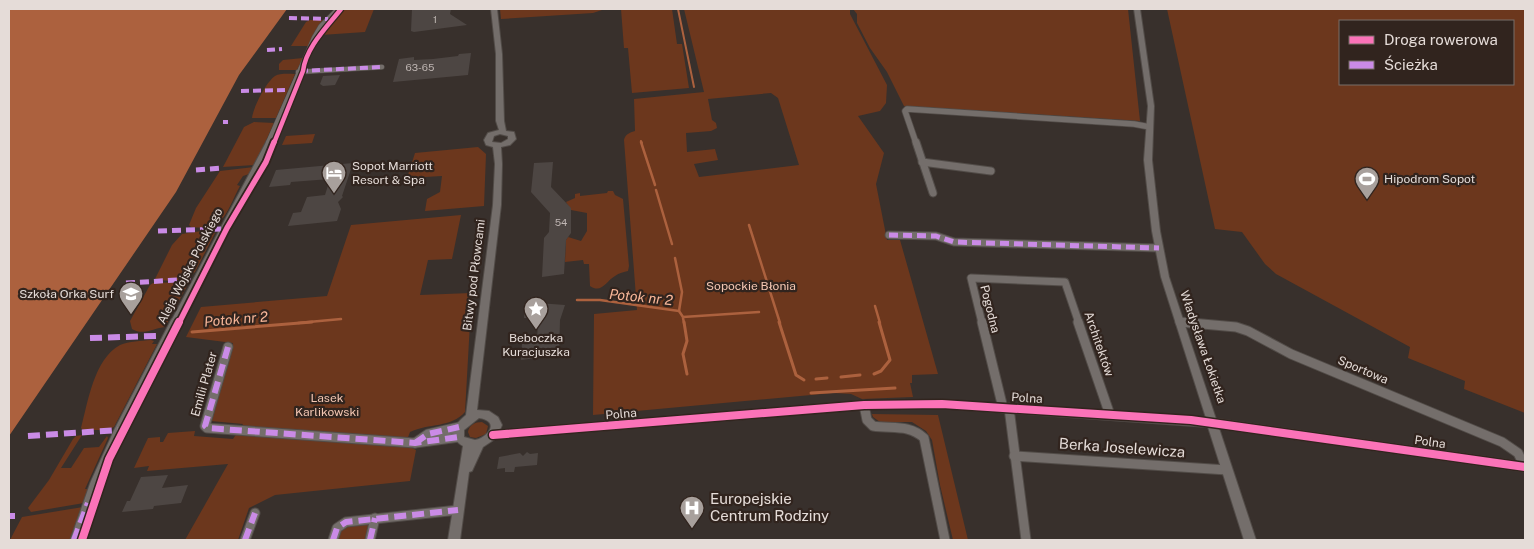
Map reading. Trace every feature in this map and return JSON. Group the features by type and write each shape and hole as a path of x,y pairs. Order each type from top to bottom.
{"street":[{"name":"Aleja Wojska Polskiego","path":"74,540 94,483 118,430 221,229 263,155 318,29 338,9"},
{"name":"Bitwy pod Płowcami","path":"494,9 499,54 500,132"},
{"name":"Władysława Łokietka","path":"1138,9 1152,106 1148,160 1159,248 1167,284 1214,423 1250,540"},
{"path":"298,72 382,66"},
{"path":"933,192 905,111 907,109 1127,123 1150,127"},
{"name":"Bitwy pod Płowcami","path":"500,132 511,134 513,137 509,142 500,145 491,144 488,140 500,132"},
{"name":"Bitwy pod Płowcami","path":"471,417 495,209 500,145"},
{"path":"922,162 991,171"},
{"path":"889,235 936,236 954,242 1159,248"},
{"name":"Pogodna","path":"1006,408 971,278 1065,282"},
{"name":"Architektów","path":"1065,282 1110,415"},
{"name":"Sportowa","path":"1180,322 1236,327 1248,331 1291,354 1502,442 1518,453 1525,467"},
{"name":"Emilii Plater","path":"228,347 204,426 207,428 415,443 459,432"},
{"name":"Bitwy pod Płowcami","path":"475,395 484,414"},
{"name":"Polna","path":"495,430 524,432 568,430 864,405 933,404 1214,423 1525,467"},
{"path":"864,405 867,420 873,426 909,428 920,433 924,438 945,540"},
{"path":"1006,408 1026,540"},
{"path":"454,540 464,475 474,444 495,430 494,418 484,414 471,417 459,432 462,442 474,444"},
{"name":"Berka Joselewicza","path":"1014,456 1228,470"},
{"path":"332,540 336,531 343,524 375,518 458,510"},
{"path":"245,540 255,513"},
{"path":"370,540 375,518"}],"green space":[{"path":"345,9 374,9 365,32 321,35"},
{"path":"500,9 605,9 593,13 501,19"},
{"path":"621,9 672,9 677,44 682,44 689,88 632,93 628,48 624,48"},
{"name":"Sopockie Błonia","path":"684,9 850,9 850,14 887,85 886,103 880,111 858,116 884,153 876,184 887,240 900,240 938,374 912,375 912,383 910,383 913,397 862,399 851,394 833,393 593,415 594,314 637,310 624,140 627,135 635,131 634,99 704,92","holes":["771,93 778,98 799,165 699,177 694,164 718,160 715,149 687,152 686,133 711,131 717,128 716,123 712,120 708,99"]},
{"path":"853,9 1128,9 1140,121 904,106 887,72 870,48 857,23 857,14"},
{"name":"Hipodrom Sopot","path":"1167,9 1525,9 1525,413 1464,389 1465,381 1408,358 1410,347 1276,274 1265,264 1242,232 1215,229"},
{"path":"310,20 326,20 309,46 291,46 306,22"},
{"path":"303,58 297,70 279,70 279,64 283,60"},
{"path":"279,74 295,74 276,118 252,118 261,95 271,79"},
{"path":"254,122 274,123 255,165 223,167 244,127"},
{"path":"315,134 312,143 282,145 286,136"},
{"path":"478,147 486,154 484,206 425,211 427,199 440,192 442,176 407,178 415,153"},
{"path":"254,167 249,174 243,176 237,185 240,186 223,218 218,223 202,227 191,227 189,225 196,208 220,171"},
{"path":"608,191 613,191 615,195 623,199 629,266 628,271 612,278 598,289 590,286 589,264 584,264 583,260 565,262 566,240 568,237 581,241 587,231 587,213 571,210 566,202 575,198 575,194 580,193 580,196 607,193"},
{"name":"Lasek Karlikowski","path":"461,215 452,259 428,260 420,295 471,293 465,323 470,323 465,412 453,421 410,432 407,440 408,446 416,450 410,481 275,495 249,508 238,540 185,540 228,464 147,471 149,466 134,468 148,438 160,437 160,442 163,442 168,433 195,431 194,436 233,439 243,424 211,421 233,343 186,337 201,307 327,296 351,225"},
{"path":"208,230 215,233 195,272 186,278 176,280 165,281 155,279 172,245 182,234"},
{"path":"183,282 182,285 187,286 165,327 144,332 132,329 130,321 150,285 153,283"},
{"path":"154,341 152,344 157,344 114,427 107,430 83,430 81,428 93,382 104,360 120,345"},
{"path":"872,414 938,415 968,540 953,540 932,440 926,431 912,422 880,422"},
{"path":"482,422 488,426 486,434 476,438 470,437 468,432 470,427 475,423"},
{"path":"82,435 61,468 71,468 84,448 99,447 107,436 108,438 85,489 90,489 84,503 31,512 28,508 49,480 73,439 76,436"},
{"path":"83,507 71,540 10,540 22,517"},
{"path":"363,522 368,525 367,540 335,540 346,527"}],"shaded area":[{"path":"9,9 287,9 239,75 176,192 9,436"}],"building":[{"path":"412,9 451,9 450,14 467,25 414,32 411,31"},
{"path":"471,53 468,75 393,82 399,59 414,57 414,60 433,59"},
{"path":"340,75 335,85 323,86 320,84 323,76"},
{"path":"553,162 551,187 571,208 571,233 566,240 564,274 542,277 544,238 549,232 550,213 531,192 534,163"},
{"name":"Sopot Marriott Resort & Spa","path":"353,163 343,197 338,202 341,209 337,221 288,226 293,213 301,212 307,197 325,195 330,179 291,182 290,185 269,187 276,170"},
{"path":"525,302 565,305 560,320 559,355 521,360 522,344 537,342 538,318 524,318"},
{"path":"527,452 530,454 538,453 537,465 515,467 514,472 505,472 505,468 497,469 499,457 520,453 523,456"},
{"path":"168,475 162,488 188,485 181,503 154,506 153,509 122,512 127,501 130,501 141,477"}],"waterway":[{"path":"678,9 694,87"},
{"path":"641,142 655,185"},
{"path":"656,190 672,244"},
{"path":"749,225 780,323"},
{"path":"675,258 682,292 679,311"},
{"name":"Potok nr 2","path":"577,300 600,300 679,311"},
{"path":"875,306 880,323"},
{"name":"Potok nr 2","path":"679,311 683,317 759,312"},
{"name":"Potok nr 2","path":"683,318 684,323"},
{"name":"Potok nr 2","path":"298,323 341,319"},
{"name":"Potok nr 2","path":"192,332 312,322"},
{"path":"684,322 687,341 683,354 687,374"},
{"path":"779,322 796,375 804,380"},
{"path":"874,374 881,371 890,360 879,322"},
{"path":"841,377 860,375"},
{"path":"816,379 827,378"},
{"path":"811,393 895,388"}],"marked path":[{"path":"289,18 328,19"},
{"path":"267,50 282,49"},
{"path":"300,71 382,67"},
{"path":"241,91 286,90"},
{"path":"223,122 228,122"},
{"path":"196,170 223,168"},
{"path":"158,231 221,229"},
{"path":"889,235 936,236 954,242 1159,248"},
{"path":"126,283 195,279"},
{"path":"90,338 156,336"},
{"path":"228,347 205,426 207,428 415,443 459,437"},
{"path":"415,443 418,439 428,434 459,427"},
{"path":"28,436 118,430"},
{"path":"74,540 88,503"},
{"path":"333,540 337,528 346,522 458,510"},
{"path":"245,540 255,513"},
{"path":"9,516 15,516"},
{"path":"370,540 375,518"}],"cycle path":[{"path":"82,540 109,459 227,228 266,162 303,71 304,64 315,42 341,9"},
{"path":"493,435 864,405 942,404 1191,420 1525,467"}],"place":[{"name":"Sopot Marriott Resort & Spa","path":"334,194"},
{"name":"Hipodrom Sopot","path":"1367,200"},
{"name":"Szkoła Orka Surf","path":"131,315"},
{"name":"Beboczka Kuracjuszka","path":"536,330"},
{"name":"Europejskie Centrum Rodziny","path":"692,529"}]}
